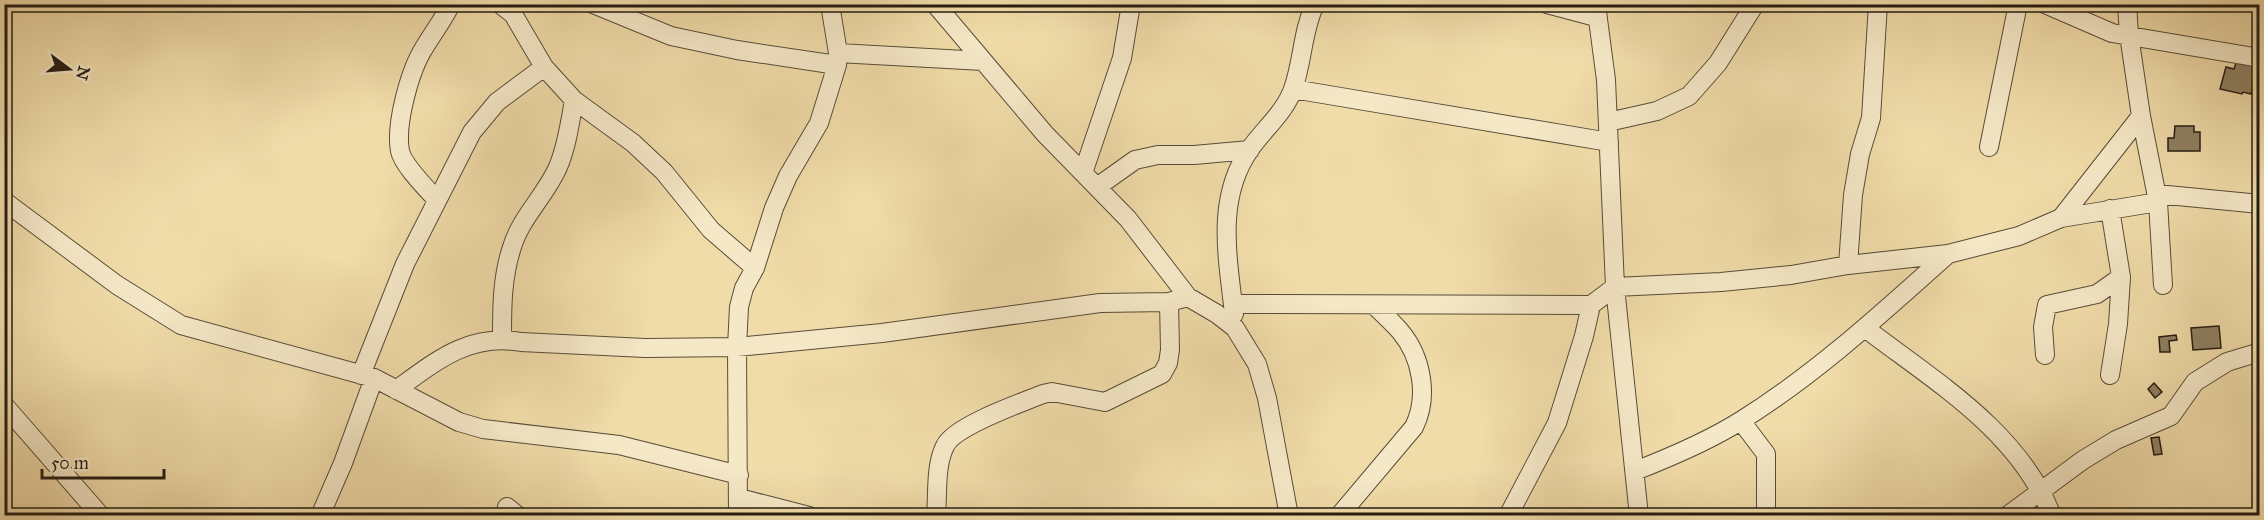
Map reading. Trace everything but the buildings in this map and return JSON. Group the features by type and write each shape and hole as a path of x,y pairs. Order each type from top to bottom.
{"street":[{"path":"436,199 400,152 400,124 404,99 422,49 451,4"},
{"path":"593,4 671,36 737,50 838,59 983,61"},
{"path":"809,516 739,507 737,347 744,288 755,268 774,208 788,176 819,123 838,59 830,4"},
{"path":"935,4 1045,134 1128,219 1188,297 1235,328 1257,364 1267,398 1289,516"},
{"path":"1083,173 1122,57 1131,4"},
{"path":"1235,328 1227,247 1227,216 1233,179 1250,150 1285,104 1293,89 1307,22 1315,4"},
{"path":"1547,4 1596,11 1606,80 1615,287 1639,516"},
{"path":"1608,122 1657,111 1689,96 1718,63 1755,4"},
{"path":"1848,265 1853,195 1860,154 1871,118 1878,4"},
{"path":"1989,147 2018,4"},
{"path":"2045,4 2112,33 2259,58"},
{"path":"2127,4 2129,35 2141,116 2157,198 2163,285"},
{"path":"514,8 544,67 574,100 633,144 664,172 711,230 755,268"},
{"path":"320,516 343,463 367,376 405,264 436,199 472,132 498,102 544,67"},
{"path":"1293,89 1609,142"},
{"path":"502,339 503,284 512,245 525,219 558,168 567,141 574,100"},
{"path":"2061,218 2141,116"},
{"path":"1097,187 1135,160 1158,155 1194,155 1250,150"},
{"path":"1233,304 1591,305 1615,287 1721,282 1948,254 2019,236 2061,218 2157,198 2259,204"},
{"path":"4,201 117,285 181,325 367,376 459,422 483,429 619,445 739,475"},
{"path":"2110,209 2121,277 2118,324 2110,375"},
{"path":"1635,471 1675,456 1741,421 1839,351 1948,254"},
{"path":"2045,355 2043,327 2047,305 2097,294 2121,277"},
{"path":"396,390 448,353 502,339 521,342 645,348 737,347 882,333 1100,303 1168,302 1188,297"},
{"path":"936,516 939,464 944,447 951,436 985,418 1043,394 1052,392 1105,402 1162,374 1168,363 1170,350 1168,302"},
{"path":"1339,516 1414,427 1421,414 1423,389 1415,359 1401,333 1374,305"},
{"path":"1508,516 1557,423 1584,336 1591,305"},
{"path":"1865,328 1976,413 2013,450 2043,491 2052,516"},
{"path":"2007,516 2083,460 2116,440 2171,416 2195,382 2227,362 2259,352"},
{"path":"4,405 101,516"},
{"path":"1741,421 1766,454 1766,516"}]}
